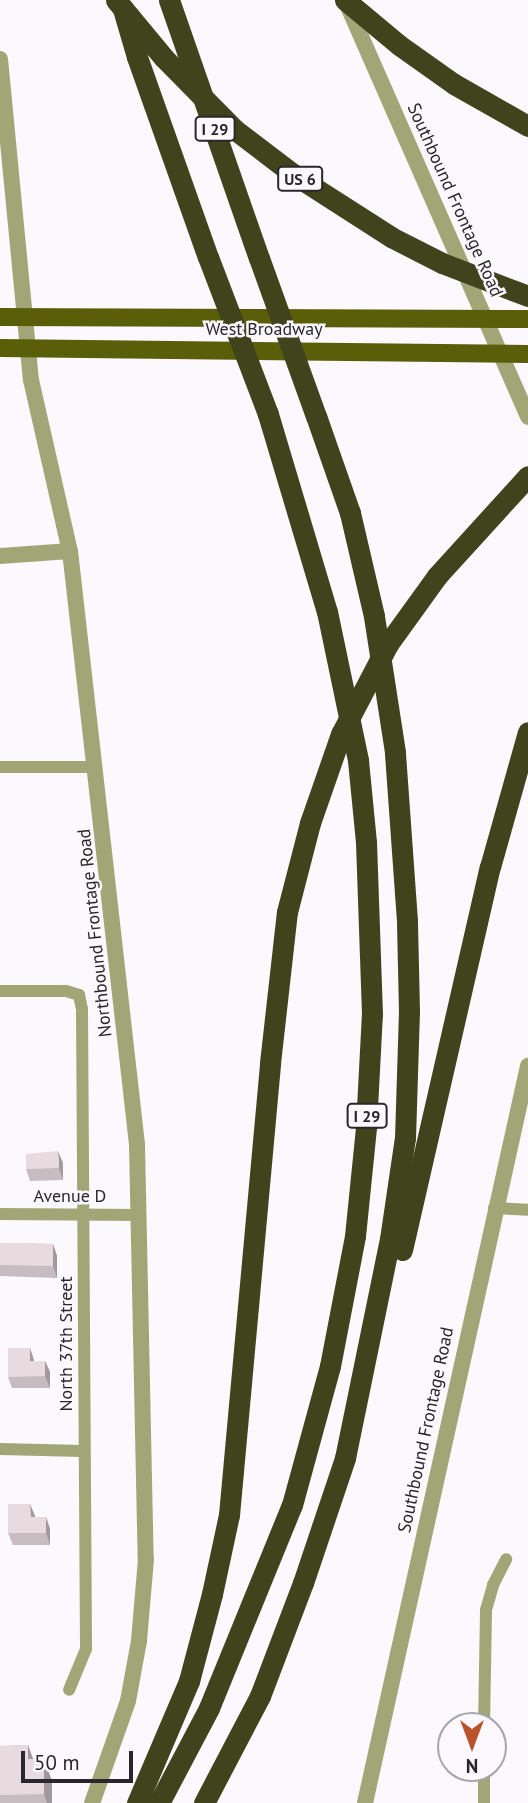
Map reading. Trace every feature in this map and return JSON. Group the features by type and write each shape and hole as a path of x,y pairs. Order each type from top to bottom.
{"highway":[{"name":"I 29","path":"118,0 208,257 268,414 327,612 358,760 366,842 372,1014 366,1127 355,1236 330,1366 292,1505 209,1708 152,1797"},
{"name":"US 6","path":"118,0 164,58 234,129 293,174 391,237 442,263 528,296"},
{"name":"I 29","path":"169,0 350,513 374,616 395,752 403,831 409,1011 405,1138 375,1320 345,1458 303,1583 260,1696 207,1797"},
{"path":"345,0 399,46 454,84 528,126"},
{"path":"152,1797 189,1681 229,1515 270,1063 287,912 310,823 341,734 388,644 485,520 528,476"},
{"path":"375,1320 396,1276 468,960 517,764 528,732"}],"main road":[{"name":"West Broadway","path":"0,317 528,319"},
{"name":"West Broadway","path":"0,348 501,351 528,354"}],"street":[{"name":"Southbound Frontage Road","path":"345,0 528,417"},
{"name":"Northbound Frontage Road","path":"0,59 31,380 70,551 137,1145 146,1559 139,1641 128,1700 92,1803"},
{"path":"0,556 70,551"},
{"path":"0,767 96,767"},
{"name":"North 37th Street","path":"0,991 66,991 79,995 82,1009 86,1648 69,1690"},
{"name":"Southbound Frontage Road","path":"365,1803 494,1208 528,1066"},
{"path":"494,1208 528,1210"},
{"name":"Avenue D","path":"0,1214 140,1215"},
{"path":"0,1449 83,1451"},
{"path":"484,1712 486,1610 493,1585 506,1559"},
{"path":"484,1782 484,1803"}],"building":[{"path":"58,1151 59,1168 26,1169 26,1154"},
{"path":"0,1243 53,1244 53,1266 0,1265"},
{"path":"8,1348 30,1348 30,1361 45,1361 45,1376 8,1377"},
{"path":"8,1504 30,1504 31,1517 46,1517 46,1533 8,1533"},
{"path":"28,1745 28,1759 44,1759 44,1794 0,1795 0,1746"}]}
